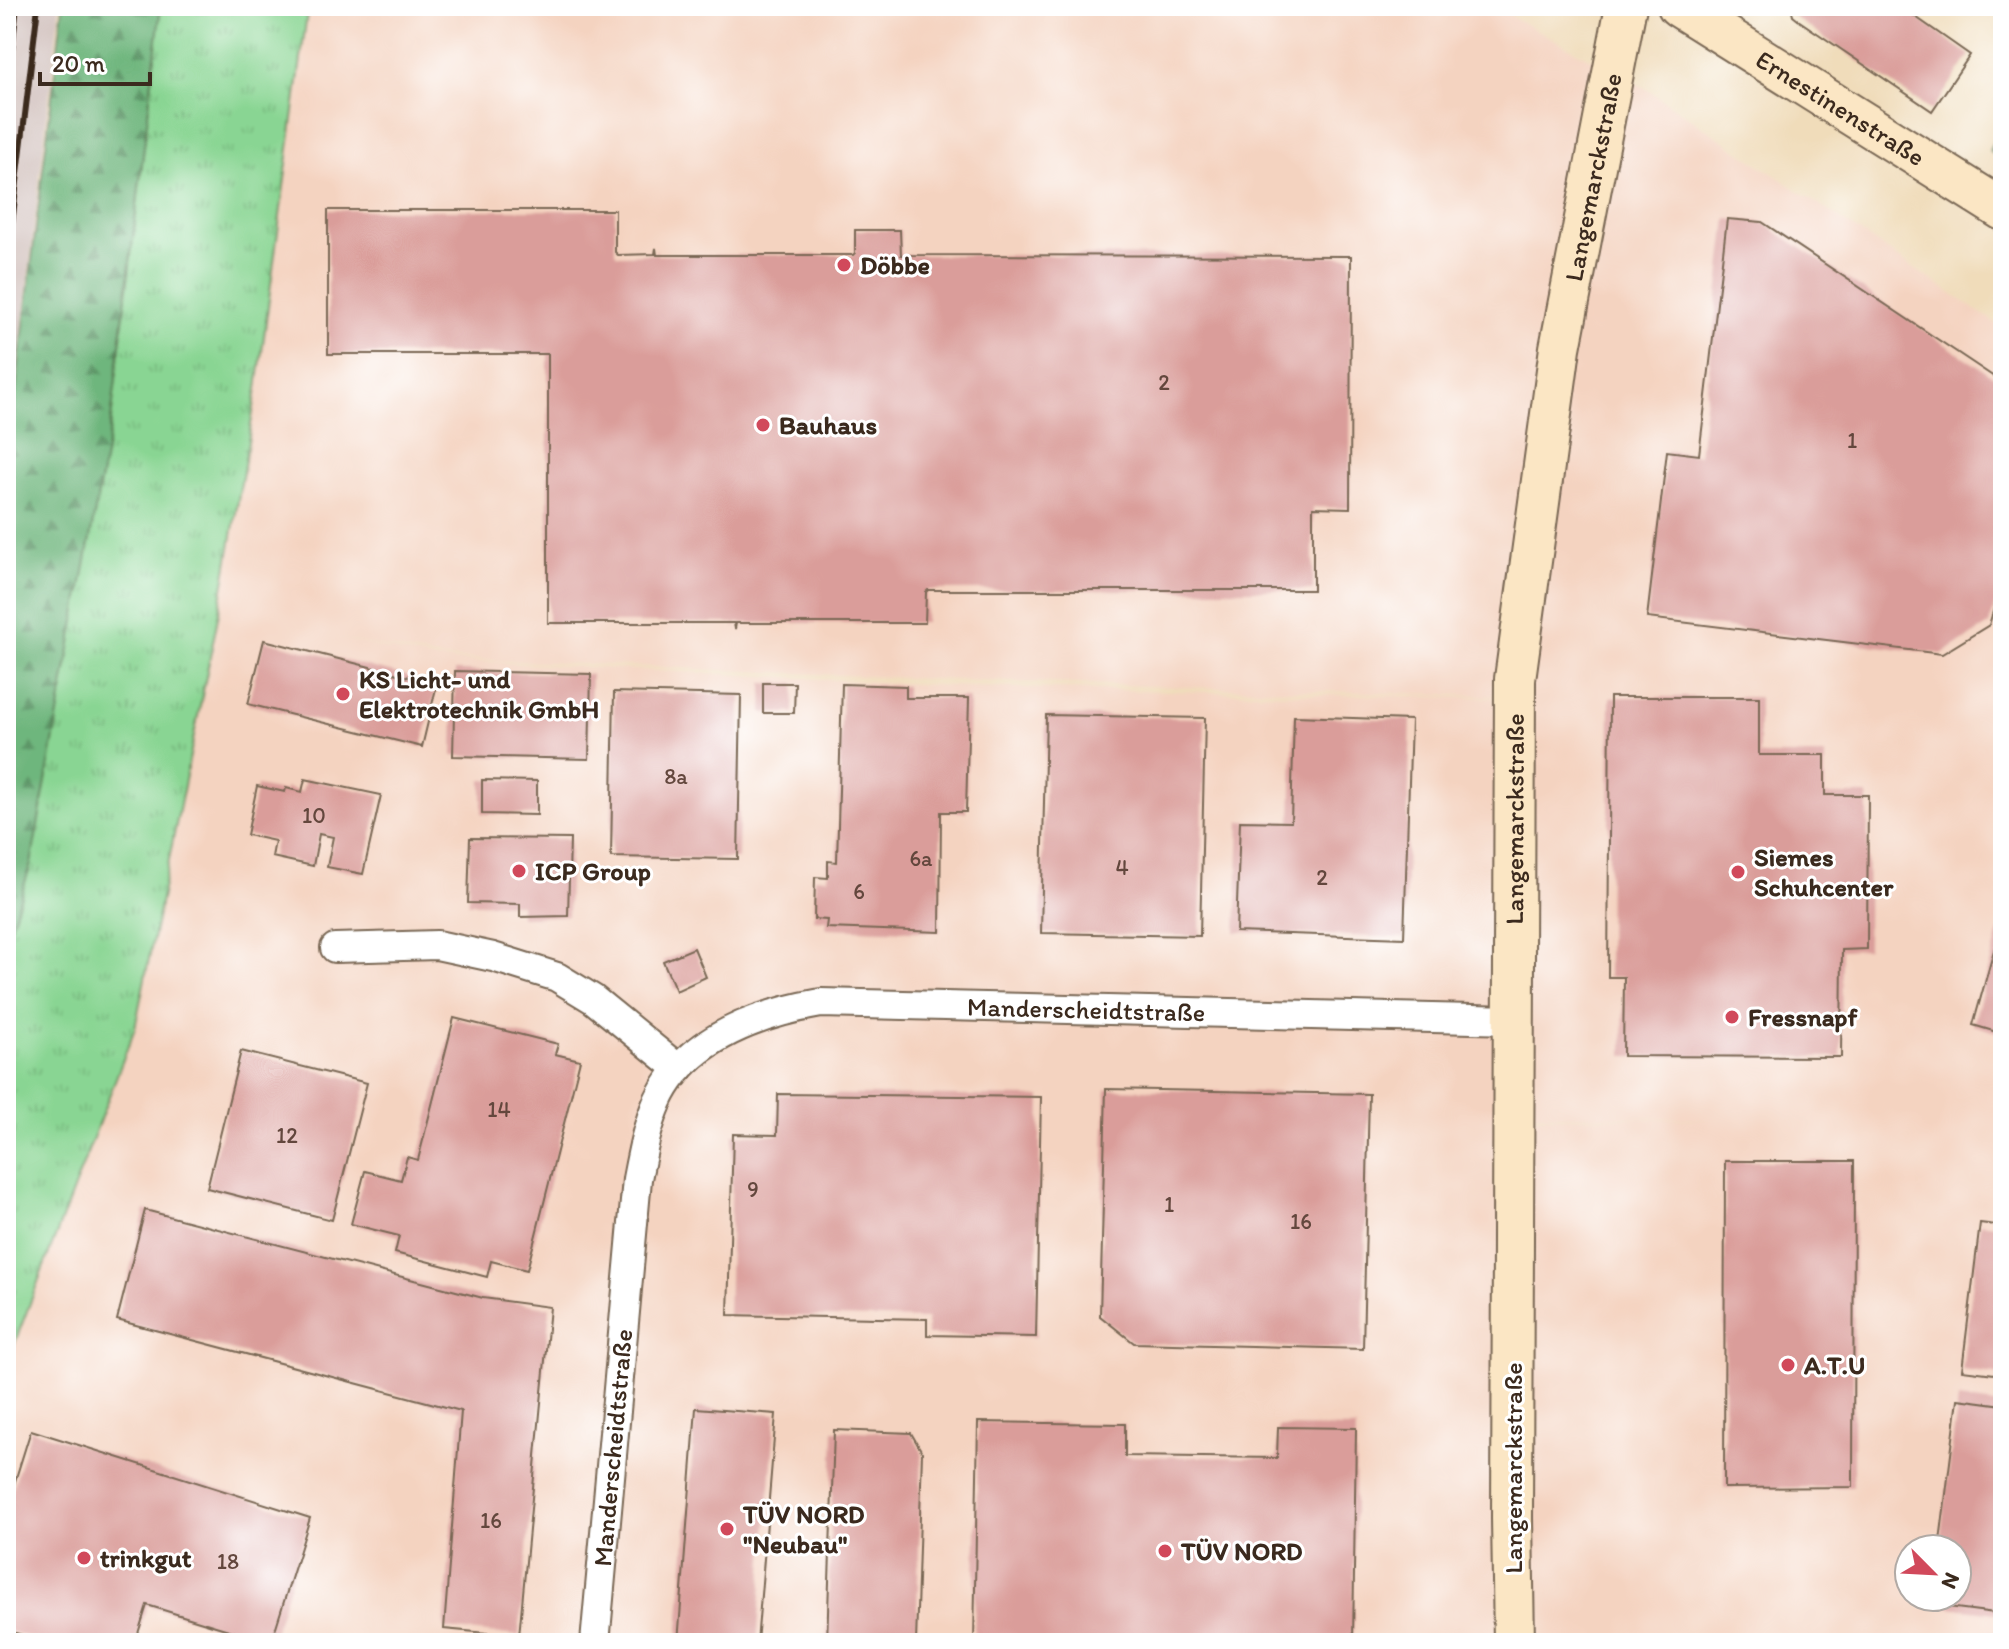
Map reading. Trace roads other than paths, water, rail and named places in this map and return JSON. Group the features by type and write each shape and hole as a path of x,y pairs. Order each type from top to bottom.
{"street":[{"name":"Langemarckstraße","path":"1514,1643 1515,679 1560,348 1626,6"},
{"name":"Ernestinenstraße","path":"1678,6 2003,210"},
{"path":"335,948 437,945 493,957 557,977 593,999 679,1069"},
{"name":"Manderscheidtstraße","path":"595,1643 637,1179 646,1135 658,1100 679,1069 710,1043 744,1023 782,1010 821,1003 1513,1020"}],"railway":[{"path":"6,101 17,6"},
{"path":"6,274 38,6"}],"place":[{"name":"Döbbe","path":"844,265"},
{"name":"Bauhaus","path":"763,425"},
{"name":"KS Licht- und Elektrotechnik GmbH","path":"343,694"},
{"name":"ICP Group","path":"519,871"},
{"name":"Siemes Schuhcenter","path":"1738,872"},
{"name":"Fressnapf","path":"1732,1017"},
{"name":"A.T.U","path":"1788,1365"},
{"name":"TÜV NORD \"Neubau\"","path":"727,1529"},
{"name":"TÜV NORD","path":"1165,1551"},
{"name":"trinkgut","path":"84,1558"}]}
